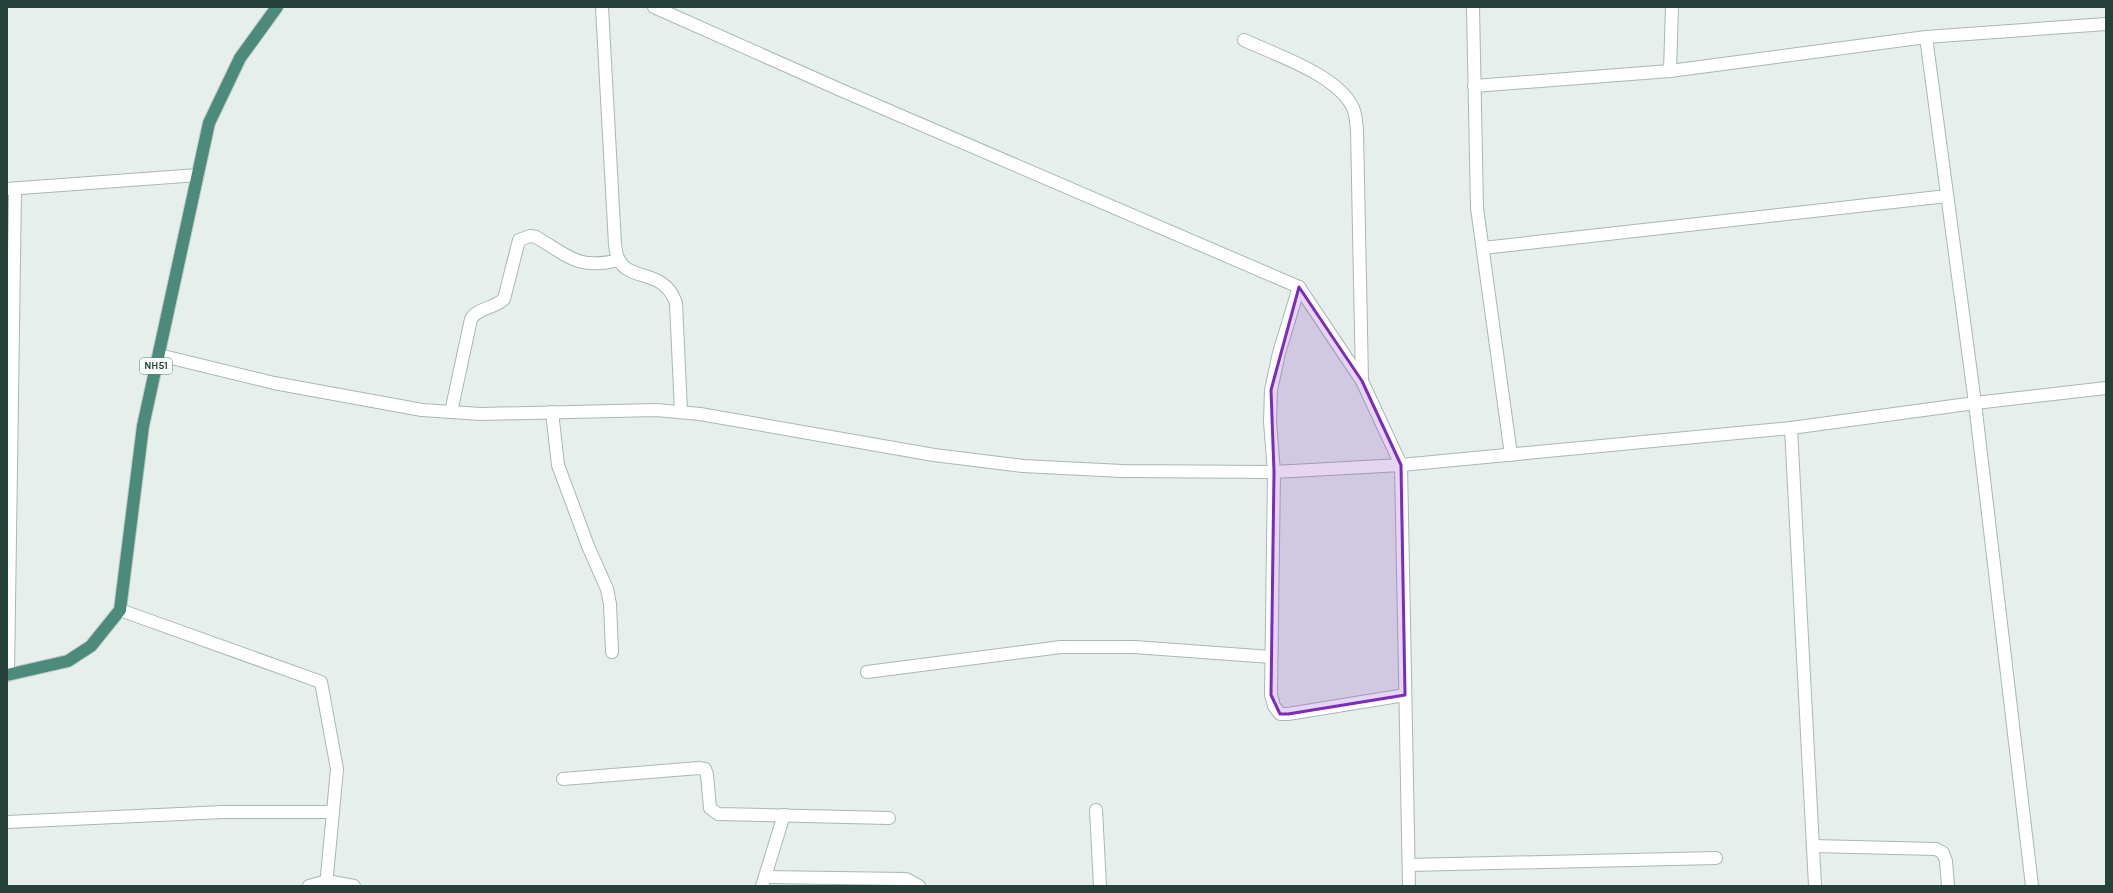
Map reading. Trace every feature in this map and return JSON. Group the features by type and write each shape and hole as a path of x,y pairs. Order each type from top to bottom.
{"highway":[{"name":"NH51","path":"120,610 143,426 208,123 240,58 277,7"},
{"path":"7,675 68,661 91,646 120,610"}],"street":[{"path":"602,7 615,245 619,260 626,268 664,283 672,293 676,303 681,412"},
{"path":"654,7 843,91 1299,287 1362,381 1401,465 1410,886"},
{"path":"1473,7 1477,208 1510,455"},
{"path":"1670,71 1672,7"},
{"path":"1474,86 1670,71 1926,37 2106,24"},
{"path":"1926,37 1974,403 2032,886"},
{"path":"1244,40 1323,77 1339,89 1353,108 1357,130 1362,381"},
{"path":"7,675 11,189 198,175"},
{"path":"1483,248 1947,196"},
{"path":"451,412 470,319 473,315 499,304 504,300 519,240 530,236 536,237 576,261 588,265 598,265 619,260"},
{"path":"1299,287 1279,352 1270,390 1270,422 1274,472 1271,695 1274,706 1280,714 1288,714 1405,695"},
{"path":"159,355 274,383 422,410 481,414 656,410 681,412 934,455 1023,466 1122,471 1274,472 1401,465 1791,428 1974,403 2106,388"},
{"path":"552,412 558,465 588,546 607,589 610,604 612,652"},
{"path":"1791,428 1815,886"},
{"path":"120,610 321,682 337,768 326,884"},
{"path":"867,672 1061,647 1134,648 1272,657"},
{"path":"563,779 699,768 705,769 707,775 710,808 714,812 889,818"},
{"path":"1096,810 1100,886"},
{"path":"7,822 216,813 333,812"},
{"path":"784,815 764,882 906,879 919,886"},
{"path":"1813,846 1936,849 1943,853 1946,861 1948,886"},
{"path":"1409,865 1716,858"},
{"path":"309,886 326,884 354,886"}],"highlighted area":[{"path":"1299,287 1362,381 1401,465 1405,695 1288,714 1280,714 1271,695 1274,472 1271,390"}]}
